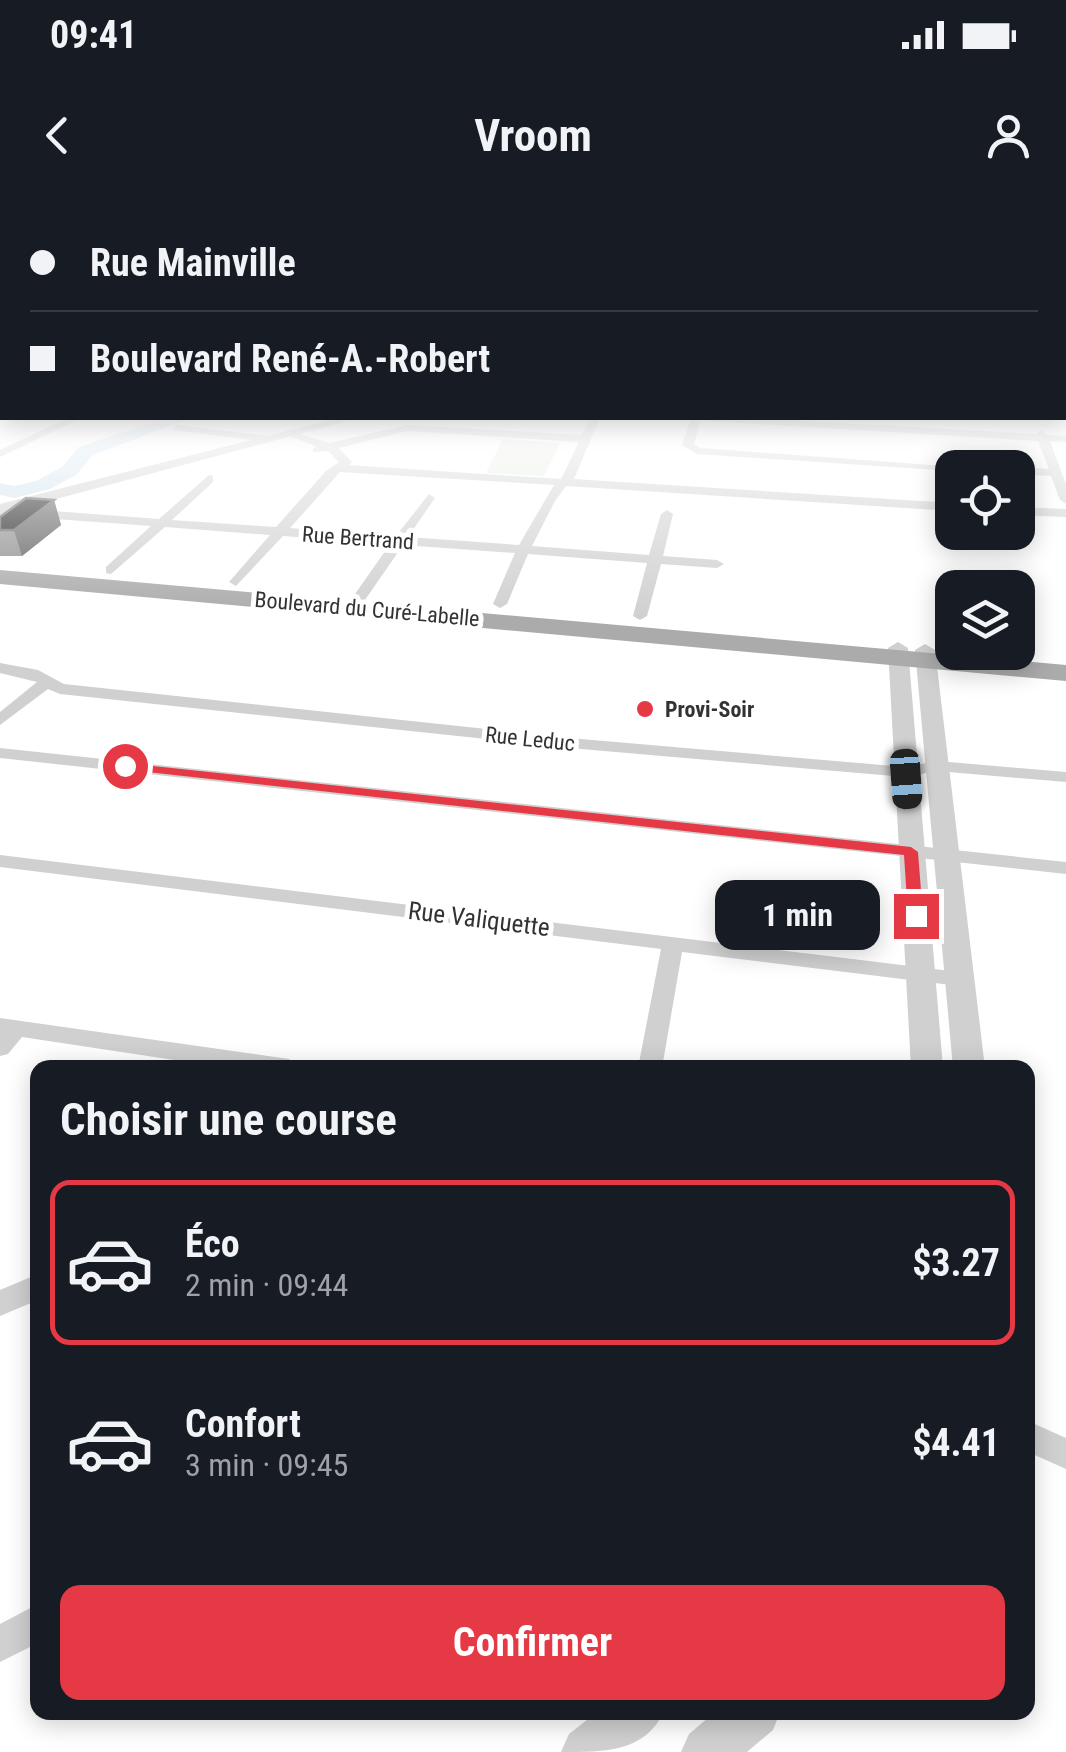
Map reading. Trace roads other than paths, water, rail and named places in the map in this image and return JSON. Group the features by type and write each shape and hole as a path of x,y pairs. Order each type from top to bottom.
{"main road":[{"name":"Boulevard du Curé-Labelle","path":"4,578 721,639 782,649 1066,662"},
{"name":"Boulevard du Curé-Labelle","path":"912,655 1066,673"}],"street":[{"path":"0,510 146,472"},
{"path":"236,582 332,472"},
{"path":"402,472 935,506"},
{"path":"500,604 560,483 571,472"},
{"path":"1049,472 1056,473 1066,500"},
{"path":"111,570 209,479"},
{"path":"48,516 77,491"},
{"path":"353,607 429,498"},
{"name":"Rue Bertrand","path":"0,510 716,564"},
{"path":"1035,512 1066,513"},
{"path":"640,616 667,514"},
{"path":"912,655 938,766 968,1060"},
{"path":"912,655 906,772 925,1060"},
{"name":"Rue Leduc","path":"0,668 29,672 46,683 74,690 580,744 906,772 938,766 1066,777"},
{"path":"0,720 46,683"},
{"path":"0,752 1066,868"},
{"name":"Rue Valiquette","path":"0,862 959,978"},
{"path":"651,1060 673,943"},
{"path":"5,1034 222,1060"},
{"path":"0,1303 30,1290"},
{"path":"1035,1439 1066,1454"},
{"path":"0,1644 30,1627"},
{"path":"586,1752 628,1720"},
{"path":"707,1752 745,1720"}],"waterway":[{"path":"0,489 14,492 43,485 66,472"}],"place":[{"name":"Provi-Soir","path":"645,709"}]}
